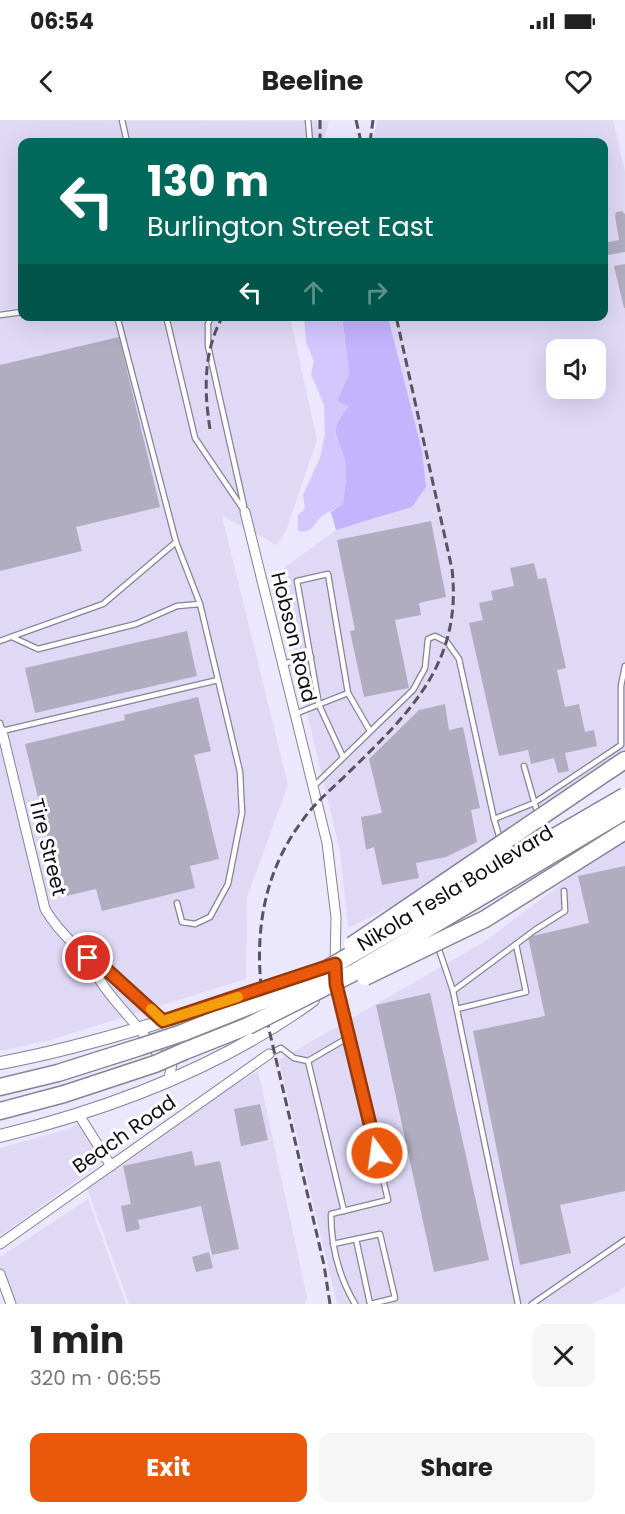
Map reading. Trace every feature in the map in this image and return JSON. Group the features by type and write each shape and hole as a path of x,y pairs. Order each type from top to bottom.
{"highway":[{"path":"224,1016 294,982 625,760"},
{"name":"Nikola Tesla Boulevard","path":"60,1080 140,1047 272,998 342,962 623,801"},
{"name":"Nikola Tesla Boulevard","path":"60,1080 155,1064 248,1026 353,973 623,801"},
{"path":"248,1026 356,982 485,919 625,831"},
{"path":"0,1076 60,1080"},
{"path":"0,1087 60,1080"},
{"path":"0,1101 60,1080"},
{"path":"0,1111 60,1080"}],"main road":[{"path":"0,1136 109,1105 277,1026 390,944 429,920 513,861 623,801"},
{"path":"0,1063 50,1054 139,1029 390,944"}],"street":[{"name":"Hobson Road","path":"245,512 282,664 315,785 327,843 336,918 336,984"},
{"name":"Tire Street","path":"1,727 45,909 53,922 88,958 108,971 163,1021"},
{"name":"Tire Street","path":"88,958 98,980 156,1052 170,1078"},
{"path":"163,1021 172,1049 170,1078"},
{"name":"Beach Road","path":"0,1244 269,1054"},
{"path":"79,1115 111,1166"},
{"path":"0,1274 11,1304"}],"lane":[{"path":"122,120 126,138"},
{"path":"308,120 310,138"},
{"path":"0,315 18,313"},
{"path":"118,321 176,542 200,604 240,772 240,823 228,884 210,916 195,924 182,922 177,903"},
{"name":"Hobson Road","path":"167,321 195,436 245,512"},
{"path":"210,321 209,355 245,512"},
{"path":"0,641 103,604 176,542"},
{"path":"344,757 319,705 297,581 328,574 348,693 370,731"},
{"path":"12,637 38,649 136,624 177,606 200,604"},
{"path":"315,785 422,679 428,639 435,636 447,642 459,659 494,819 504,846"},
{"path":"282,664 311,657"},
{"path":"494,819 534,803 621,745 621,686 625,666"},
{"path":"1,727 218,680"},
{"path":"295,714 348,693"},
{"path":"524,766 542,826"},
{"path":"453,991 565,911 564,891"},
{"path":"429,920 453,991 518,1304"},
{"path":"457,1009 526,992 516,944"},
{"path":"336,984 388,1200 331,1214 333,1244 349,1293 355,1304"},
{"path":"269,1054 281,1048 294,1058 308,1061 349,1038"},
{"path":"308,1061 344,1211"},
{"path":"333,1244 356,1239 380,1234 395,1299 370,1304 356,1239"},
{"path":"532,1304 625,1240"}],"shaded area":[{"path":"0,120 329,121 324,138 18,138 18,321 291,321 317,440 286,531 277,545 222,516 288,785 247,897 246,979 54,1039 0,1051"},
{"path":"377,120 613,120 625,172 625,768 514,847 348,928 340,851 274,575 336,530 389,515 388,321 608,321 608,138 374,138"},
{"path":"304,321 342,321 349,373 337,401 349,406 337,423 336,434 346,467 346,477 343,504 321,517 311,529 298,531 298,515 305,509 303,495 320,458 325,434 324,405 311,374 314,361 306,343"},
{"path":"342,321 389,321 422,451 426,487 412,507 336,530 331,512 343,504 346,472 336,429 337,423 348,407 337,401 349,373"},
{"path":"625,836 625,1286 617,1293 590,1304 337,1304 279,1060 484,942"},
{"path":"258,1071 307,1297 305,1304 129,1304 84,1180 114,1158"},
{"path":"87,1119 89,1140 106,1159 0,1236 0,1148 69,1129"},
{"path":"88,1199 126,1304 6,1304 0,1283 0,1257"}],"building":[{"path":"622,211 625,214 625,252 608,255 608,242 619,240 616,212"},
{"path":"625,264 625,308 624,308 614,266"},
{"path":"119,337 160,507 76,527 82,551 0,571 0,365"},
{"path":"431,521 446,597 419,603 421,615 395,620 409,688 364,697 350,631 355,630 337,540"},
{"path":"534,563 538,579 546,578 566,668 557,670 565,707 579,704 585,732 594,730 597,746 565,753 569,771 558,773 554,758 531,764 528,750 499,756 469,623 483,620 479,603 493,600 491,591 514,586 510,568"},
{"path":"187,631 197,676 35,713 25,668"},
{"path":"198,697 211,751 194,755 219,859 190,866 195,888 102,911 96,889 62,897 25,744 125,720 124,715"},
{"path":"445,704 449,730 463,727 480,808 471,810 477,842 446,857 416,863 419,878 382,885 374,847 366,850 361,817 382,813 369,759 419,710"},
{"path":"625,866 625,1191 560,1205 571,1253 520,1265 473,1031 545,1016 528,937 589,923 578,876"},
{"path":"430,993 489,1260 434,1272 376,1005"},
{"path":"260,1104 268,1140 241,1146 234,1109"},
{"path":"192,1151 195,1166 220,1161 239,1249 212,1255 201,1206 138,1220 140,1229 126,1232 121,1206 131,1204 123,1166"},
{"path":"209,1252 213,1268 196,1272 192,1257"}],"railway":[{"path":"320,120 320,138"},
{"path":"356,120 360,138"},
{"path":"371,138 373,120"},
{"path":"210,429 207,371 212,343 220,321"},
{"path":"330,1304 324,1265 264,1008 260,934 269,887 288,842 316,804 408,710 425,687 439,661 448,634 453,603 452,569 397,321"}],"slow traffic":[{"path":"151,1009 163,1021 238,997"}],"route":[{"path":"88,958 108,971 163,1021 335,964 336,984 377,1153"}]}
